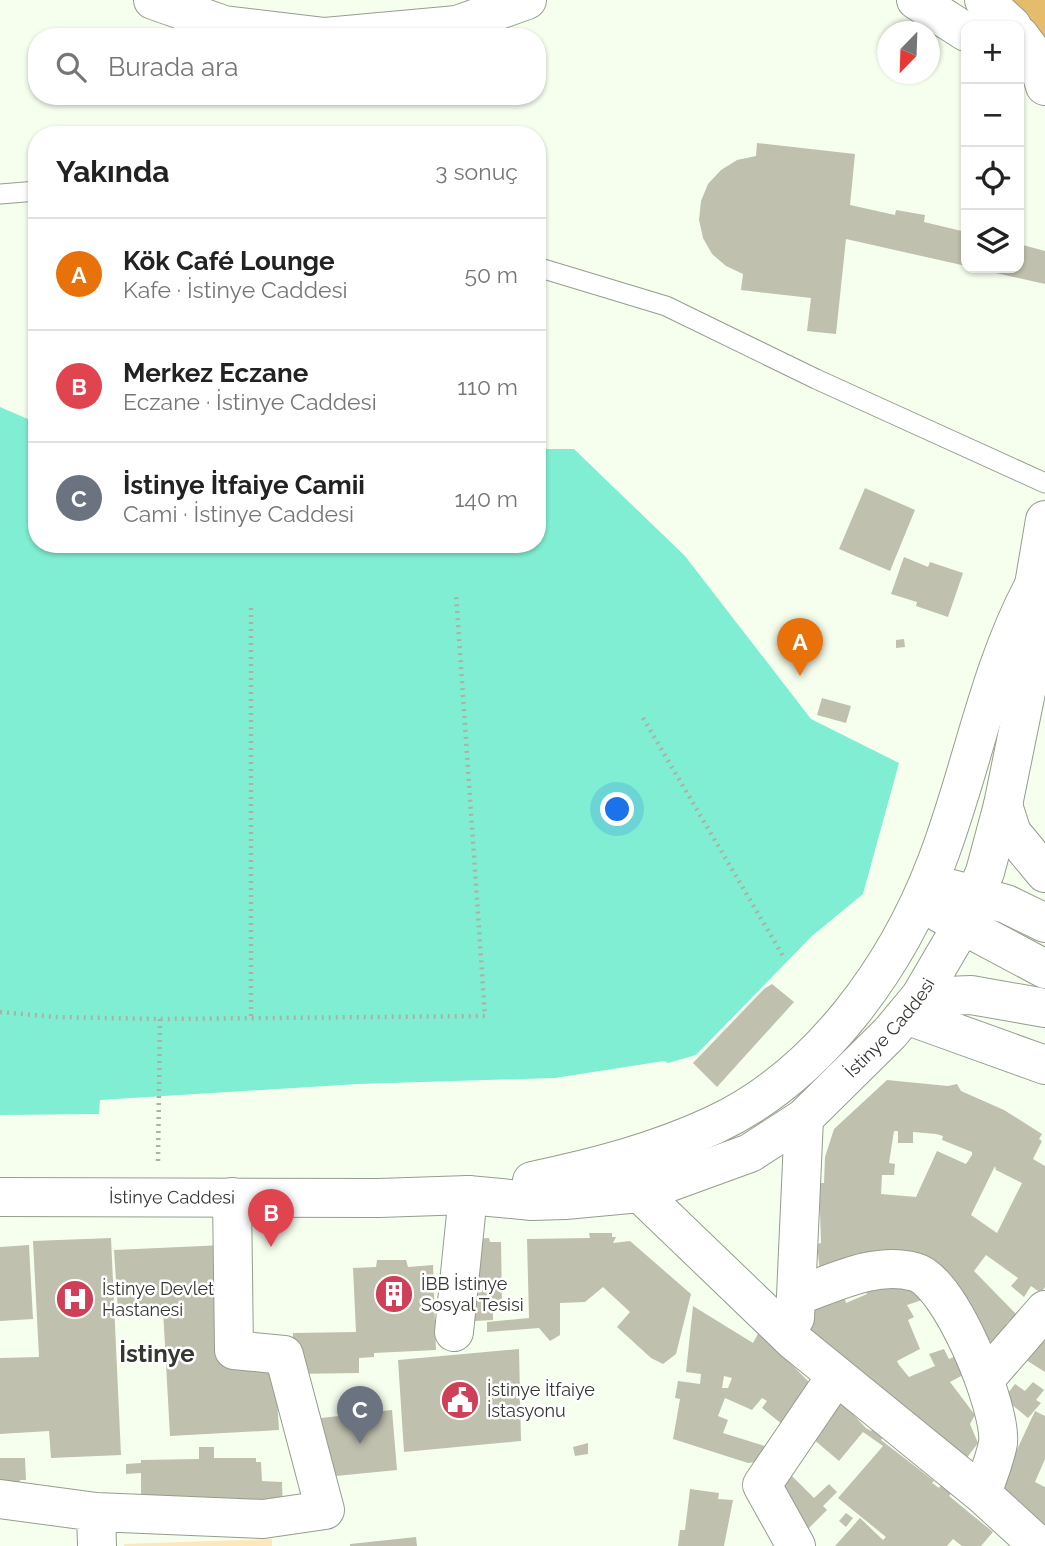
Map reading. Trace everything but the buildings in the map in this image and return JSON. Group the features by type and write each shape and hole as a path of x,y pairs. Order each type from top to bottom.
{"main road":[{"path":"153,0 224,25 244,28"},
{"path":"400,28 451,0"},
{"path":"440,28 457,25 527,0"},
{"path":"916,0 961,29"},
{"path":"984,0 1007,21"},
{"path":"1024,42 1037,60 1045,86"},
{"path":"1024,97 1045,116"},
{"name":"İstinye Caddesi","path":"0,1197 379,1198 468,1195 531,1201 640,1193 750,1153 804,1118 913,1006 969,910 1003,805 1037,638 1045,520"},
{"name":"İstinye Caddesi","path":"468,1195 578,1173 715,1125 766,1096 805,1062 858,1003 898,944 923,894 946,836 999,658 1039,589"},
{"path":"1003,805 1012,833 1045,873"},
{"path":"923,894 941,914 969,910 1045,923"},
{"path":"969,910 1045,969"},
{"path":"913,1006 971,995 1045,1007"},
{"path":"913,1006 1045,1065"},
{"path":"794,1341 804,1118"},
{"path":"640,1193 794,1341 982,1494 1039,1546"},
{"path":"454,1332 468,1195"},
{"path":"0,1499 97,1529 263,1519 325,1510 285,1355 234,1350 232,1196"},
{"path":"797,1296 873,1269 916,1272 939,1287 986,1378 998,1441 982,1494"},
{"path":"986,1378 1045,1310"},
{"path":"796,1546 762,1485 836,1376"}],"lane":[{"path":"0,194 28,192"},
{"path":"546,270 666,306 816,379 1045,483"}],"path":[{"path":"0,1012 55,1017 160,1019 251,1016 485,1016 456,594"},
{"path":"251,608 251,1016"},
{"path":"643,718 783,956"},
{"path":"158,1197 160,1019"}],"shaded area":[{"path":"1005,0 1045,0 1045,39"},
{"path":"272,1539 272,1546 124,1546 124,1544"}],"water":[{"path":"0,407 28,419 28,553 546,553 546,449 574,449 685,556 811,719 899,763 863,894 812,936 696,1055 668,1063 664,1061 555,1078 358,1084 100,1100 99,1114 0,1115"}],"place":[{"name":"Kök Café Lounge","path":"800,676"},
{"name":"Merkez Eczane","path":"271,1247"},
{"name":"İBB İstinye Sosyal Tesisi","path":"394,1294"},
{"name":"İstinye Devlet Hastanesi","path":"75,1299"},
{"name":"İstinye İtfaiye İstasyonu","path":"460,1400"},
{"name":"İstinye İtfaiye Camii","path":"360,1444"}],"district":[{"name":"İstinye","path":"157,1354"}]}
